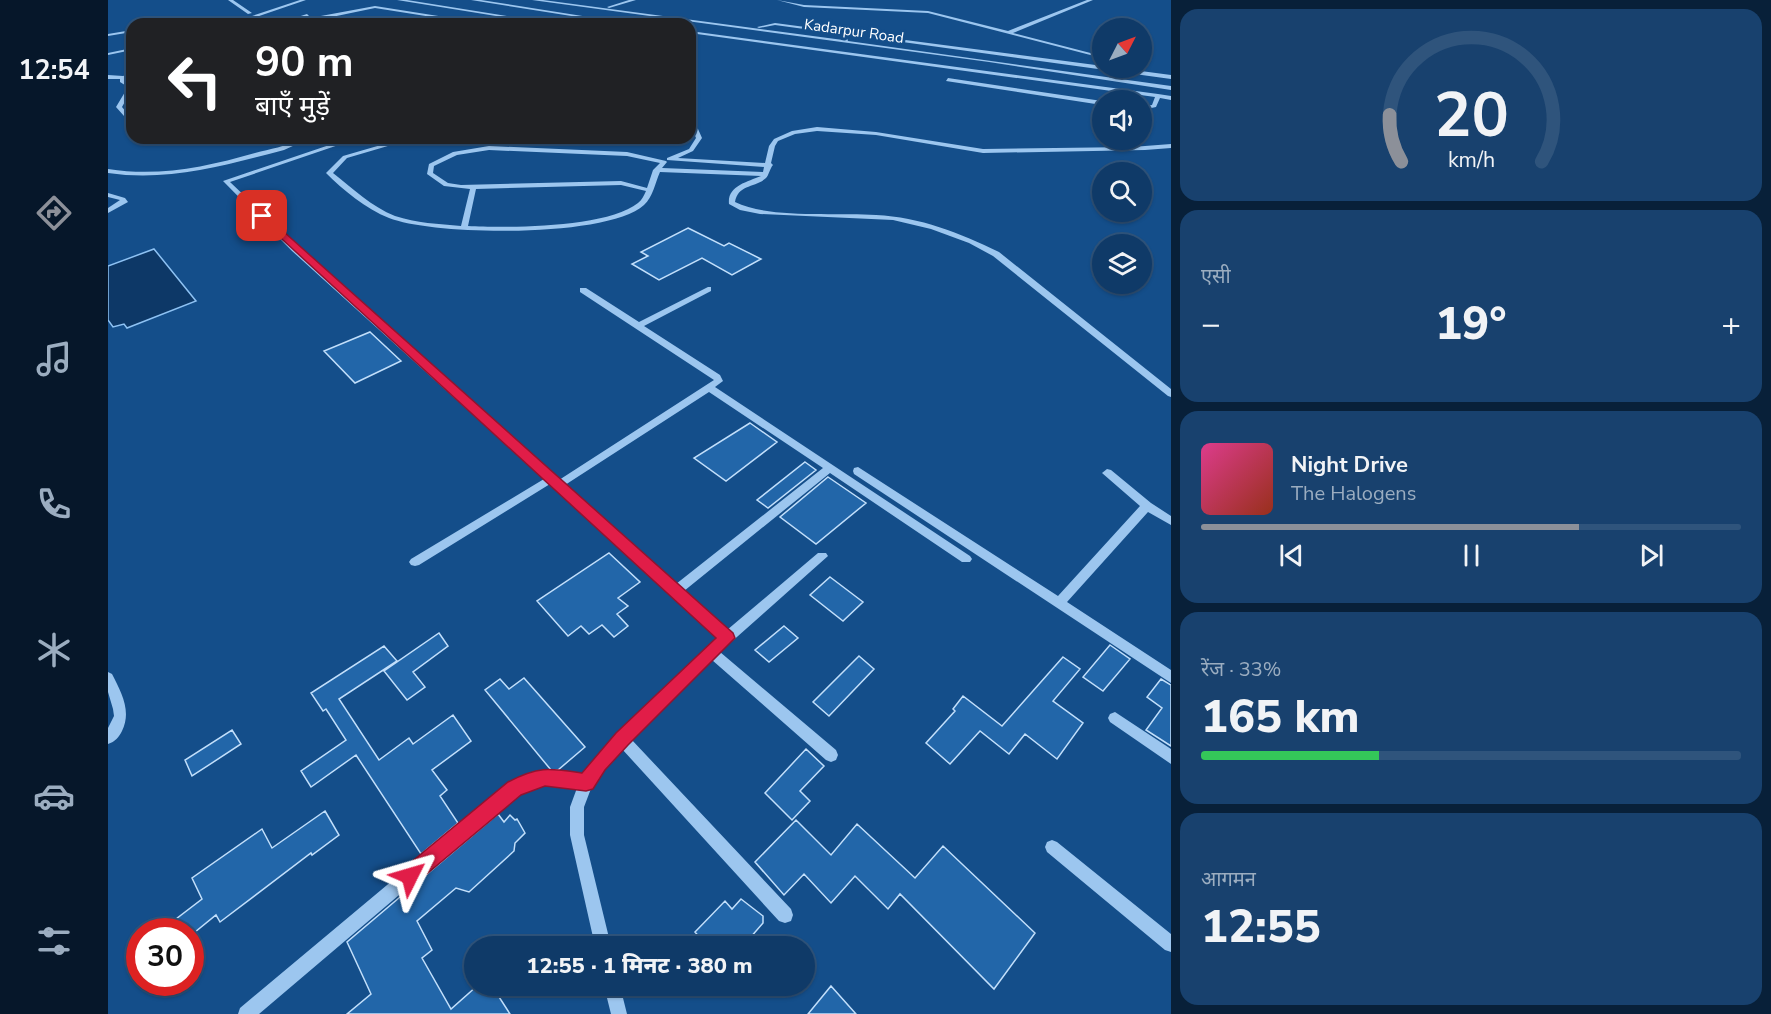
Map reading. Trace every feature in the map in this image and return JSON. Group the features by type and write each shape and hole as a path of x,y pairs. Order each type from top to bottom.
{"street":[{"path":"230,0 250,13"},
{"path":"399,0 518,18"},
{"path":"390,10 408,0"},
{"path":"473,0 590,18"},
{"name":"Kadarpur Road","path":"534,0 669,18"},
{"path":"588,7 615,0"},
{"path":"603,9 633,0"},
{"path":"779,0 804,6 928,12 1092,54"},
{"path":"1010,32 1091,0"},
{"path":"244,18 260,16 307,1"},
{"path":"269,18 307,1"},
{"path":"297,18 372,1"},
{"path":"315,18 387,3"},
{"path":"291,5 300,6"},
{"path":"375,7 443,18"},
{"name":"Kadarpur Road","path":"696,22 1171,88"},
{"path":"108,35 126,32"},
{"name":"Kadarpur Road","path":"696,33 1171,98"},
{"path":"890,39 1171,77"},
{"path":"108,54 126,50"},
{"path":"969,58 971,50"},
{"path":"1000,63 1001,54"},
{"path":"950,66 951,56"},
{"path":"1057,71 1058,62"},
{"path":"1152,72 1171,77"},
{"path":"108,77 126,77"},
{"path":"123,78 122,81 126,83"},
{"path":"948,80 1092,101"},
{"path":"1042,94 1046,80"},
{"path":"108,109 119,107 126,95"},
{"path":"1152,106 1158,96"},
{"path":"119,107 126,116"},
{"path":"1171,146 1138,149 997,151 968,149 892,135 815,130 794,132 774,141 771,146 770,165 763,177 739,187 734,192 730,203 740,209 776,214 890,217 922,223 972,242 996,254 1171,394"},
{"path":"108,171 147,176 184,172 228,163 292,144"},
{"path":"338,144 226,181 295,249 727,638"},
{"path":"391,144 345,157 329,173 392,217 424,224 464,228 521,228 602,221 632,210 645,200 657,170 666,160 685,153 695,144"},
{"path":"489,148 491,144"},
{"path":"649,190 621,183 473,188 453,186 441,182 430,174 431,165 455,153 489,148 627,154 666,160 770,165"},
{"path":"657,170 765,174"},
{"path":"464,228 473,188"},
{"path":"108,195 125,200 108,211"},
{"path":"108,201 121,202"},
{"path":"638,326 708,289"},
{"path":"415,562 555,482 719,383 719,379 583,290"},
{"path":"710,388 966,559"},
{"path":"676,591 830,468"},
{"path":"858,471 1171,677"},
{"path":"1107,473 1147,506 1171,521"},
{"path":"1059,603 1147,506"},
{"path":"601,936 576,835 578,807 586,782 622,739 712,652 822,556"},
{"path":"712,652 831,755"},
{"path":"108,678 121,705 122,718 116,731 108,738"},
{"path":"1115,718 1171,757"},
{"path":"622,739 785,915"},
{"path":"246,1014 514,788 528,781 545,777 586,782"},
{"path":"1052,847 1171,944"},
{"path":"614,996 619,1014"}],"water":[{"path":"154,249 196,301 127,328 124,324 113,327 108,320 108,266"}],"building":[{"path":"688,228 724,246 729,243 761,259 732,275 702,258 659,280 632,264 648,256 641,252"},
{"path":"370,332 401,361 355,383 324,351"},
{"path":"750,423 777,442 726,481 694,458"},
{"path":"805,462 816,470 768,508 757,500"},
{"path":"828,477 866,503 816,544 780,517"},
{"path":"609,553 640,582 618,598 628,606 617,614 628,626 614,637 602,625 589,634 581,626 568,636 537,601"},
{"path":"830,577 863,602 843,621 810,595"},
{"path":"784,626 798,638 769,662 755,650"},
{"path":"439,633 448,646 413,672 425,687 407,700 384,671"},
{"path":"1110,645 1130,659 1103,691 1083,677"},
{"path":"384,646 397,661 339,699 379,760 409,738 413,744 453,715 471,741 432,770 447,790 440,796 458,823 421,854 356,755 311,787 301,771 346,740 326,709 323,711 311,693"},
{"path":"859,656 874,669 829,716 813,702"},
{"path":"1063,657 1080,669 1053,701 1083,723 1057,759 1025,734 1009,754 980,731 950,764 926,743 955,711 953,709 963,696 1002,726"},
{"path":"524,678 585,747 558,770 551,770 485,690 500,679 509,689"},
{"path":"1161,679 1171,685 1171,746 1146,730 1162,708 1147,697"},
{"path":"232,730 241,744 192,776 185,760"},
{"path":"806,749 824,766 800,791 810,801 792,820 765,793"},
{"path":"325,811 339,835 312,855 311,853 220,922 216,915 204,925 204,918 177,918 202,899 192,878 262,829 272,848"},
{"path":"498,814 504,822 510,815 515,820 517,819 525,833 515,843 514,851 469,892 456,888 417,921 432,950 422,958 451,1009 466,996 498,996 510,1014 347,1014 371,994 347,942"},
{"path":"796,820 831,855 857,824 915,878 943,846 1035,933 994,989 900,894 888,909 855,876 831,903 804,874 784,895 755,862"},
{"path":"741,899 763,916 763,923 752,936 698,936 695,932 725,901 732,909"},
{"path":"831,986 856,1014 808,1014"}],"route":[{"path":"262,216 295,249 727,638 622,739 586,782 545,777 528,781 514,788 410,876"}]}
